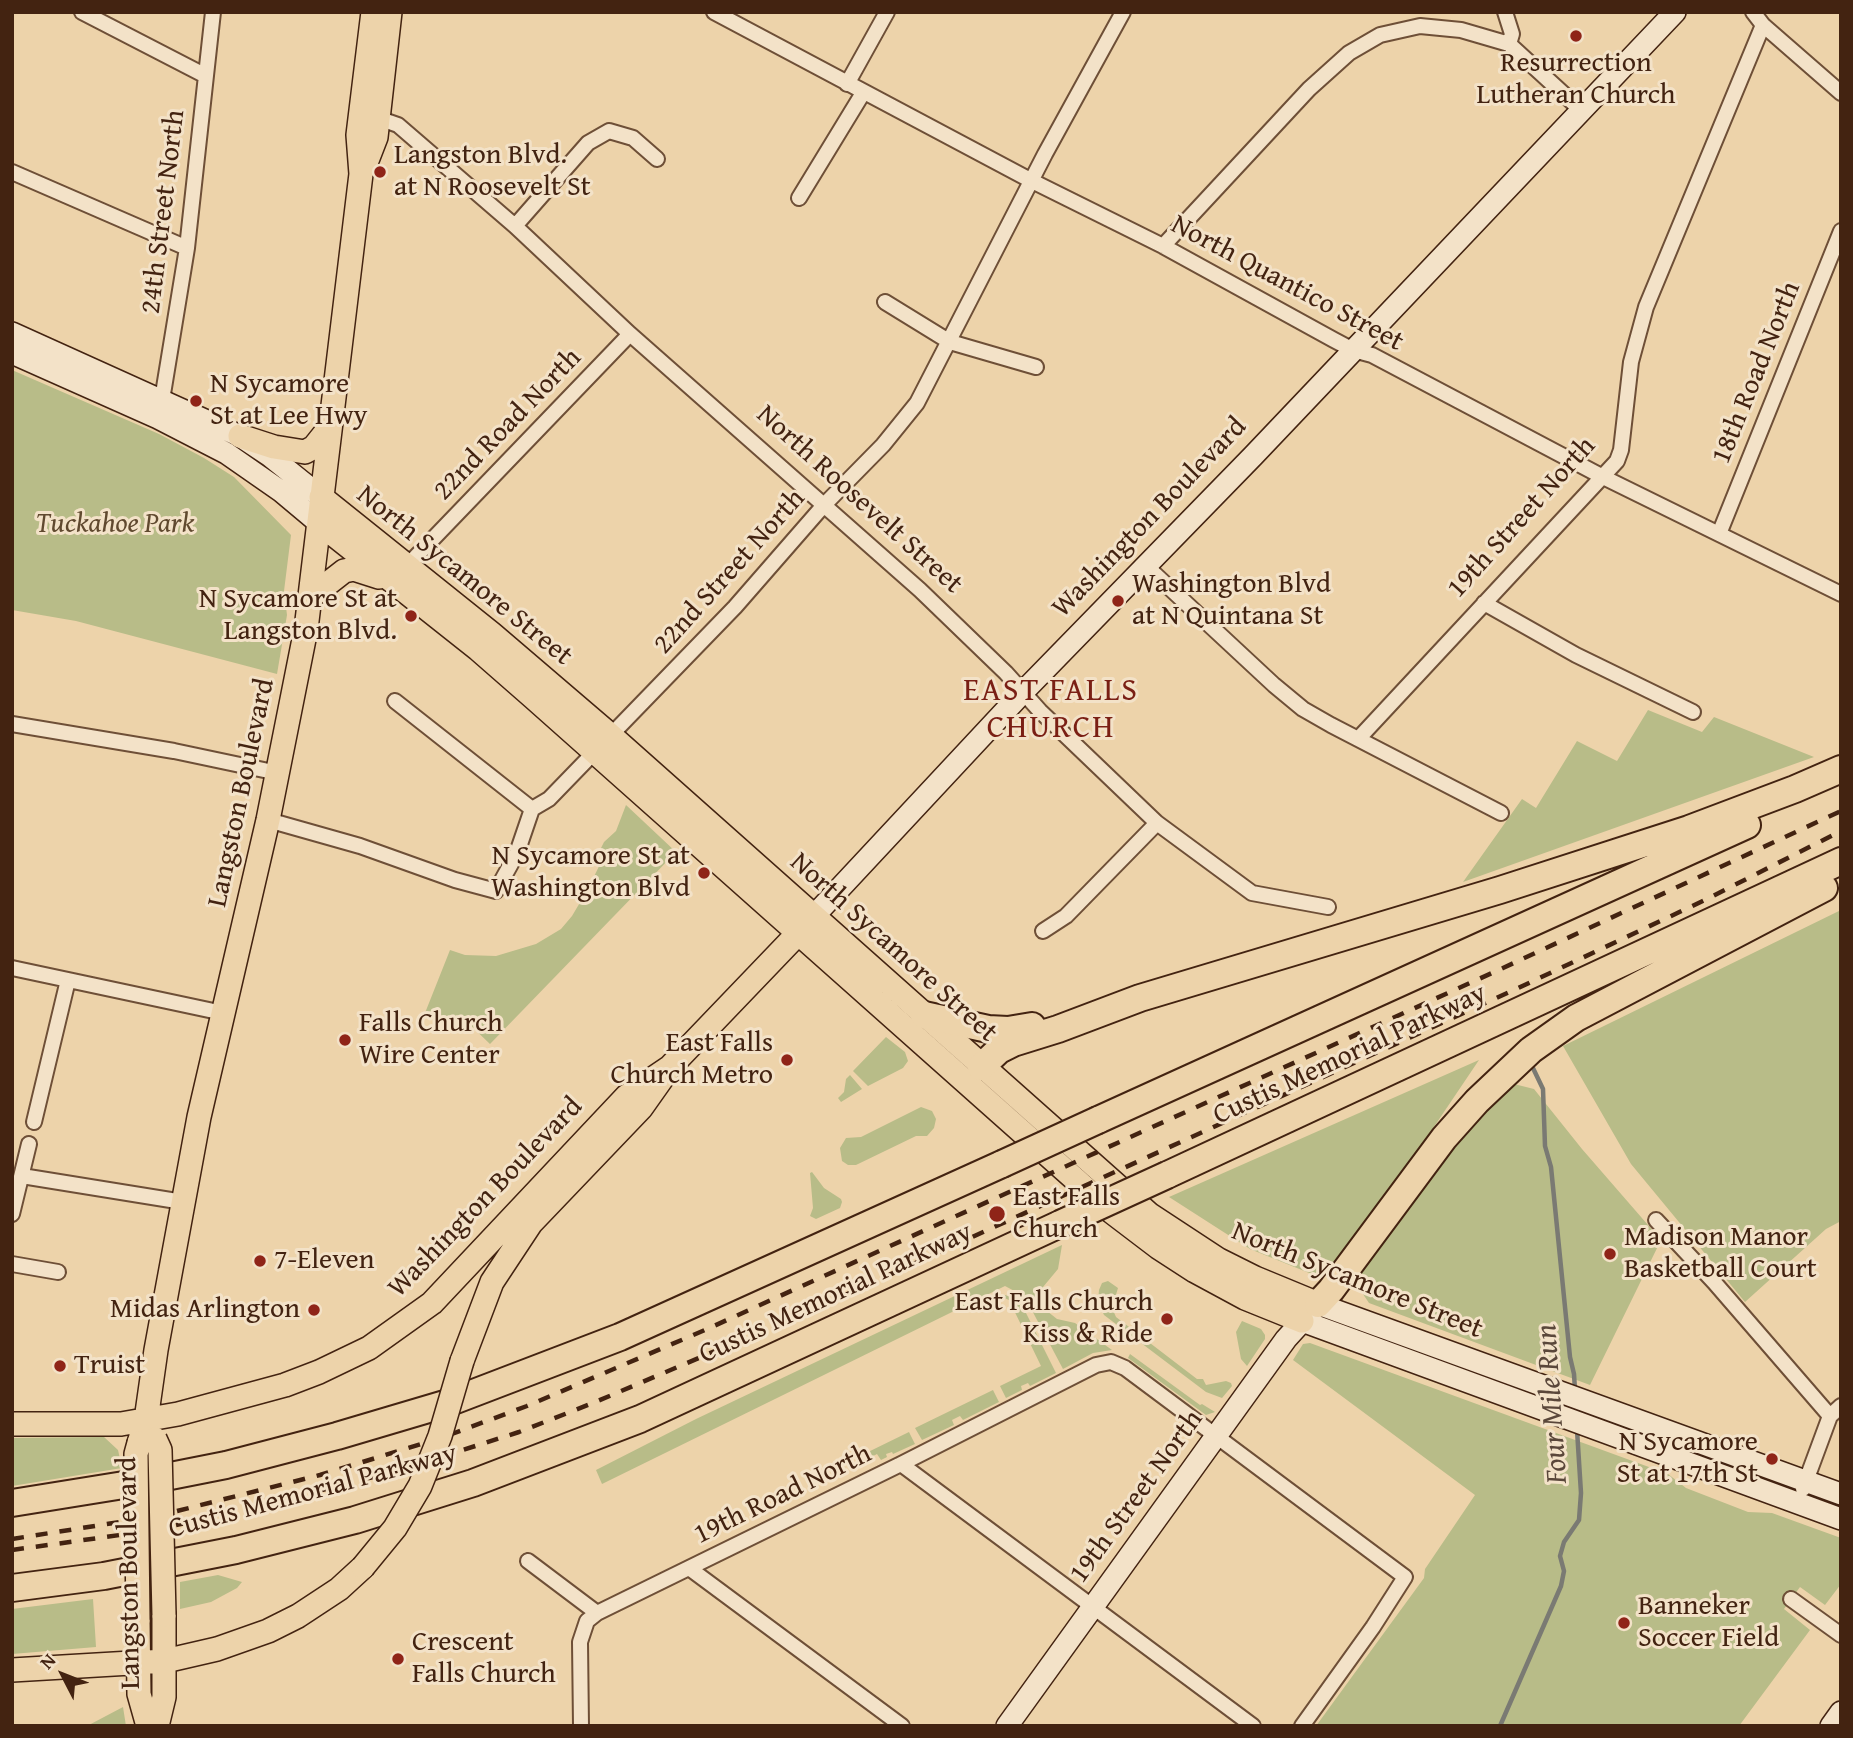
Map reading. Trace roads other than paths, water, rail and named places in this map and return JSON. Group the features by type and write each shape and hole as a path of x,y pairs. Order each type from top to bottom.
{"highway":[{"path":"973,1074 999,1051 1013,1043 1140,998 1500,890 1677,833 1742,810 1841,769"},
{"name":"Custis Memorial Parkway","path":"12,1503 226,1465 362,1430 445,1404 620,1337 1841,782"},
{"name":"Custis Memorial Parkway","path":"12,1588 104,1576 236,1550 344,1523 485,1479 640,1419 1841,862"},
{"path":"1310,1312 1331,1290 1444,1138 1477,1101 1531,1050 1576,1018 1841,880"},
{"path":"924,1015 1008,1030 1106,1011"}],"main road":[{"name":"Langston Boulevard","path":"369,115 373,12"},
{"name":"Langston Boulevard","path":"148,1726 141,1704 138,1663 136,1454 147,1434 158,1340 183,1202 268,820 312,596 321,497 361,174 358,135 369,115 390,12"},
{"name":"Washington Boulevard","path":"12,1670 164,1661 236,1643 283,1624 328,1597 363,1567 395,1528 421,1486 440,1436 462,1361 492,1282 520,1237 555,1196 641,1108 670,1067 1022,693 1675,12"},
{"name":"North Sycamore Street","path":"12,333 160,409 226,453 320,523 400,574"},
{"name":"North Sycamore Street","path":"12,353 240,436 270,456 321,497 478,649 602,743 973,1074 1181,1238 1255,1278 1310,1312 1538,1408 1798,1503"},
{"path":"240,436 274,447 305,452 314,447 330,427"},
{"path":"312,596 341,572 348,570 400,574"},
{"name":"North Sycamore Street","path":"806,925 924,1015 973,1074"},
{"name":"Washington Boulevard","path":"12,1424 121,1424 147,1434 240,1398 295,1381 353,1356 397,1329 443,1292 627,1096 670,1067"},
{"name":"North Sycamore Street","path":"1310,1312 1533,1382 1806,1481"},
{"name":"19th Street North","path":"1007,1726 1286,1339 1310,1312"},
{"name":"Langston Boulevard","path":"147,1434 160,1450 164,1697 157,1726"},
{"path":"1806,1481 1841,1494"},
{"path":"1798,1503 1841,1519"},
{"path":"1831,1726 1841,1712"}],"street":[{"path":"82,12 206,76"},
{"name":"24th Street North","path":"160,409 187,248 213,12"},
{"name":"North Quantico Street","path":"714,12 863,93 1163,246 1353,349 1372,355 1604,477 1841,594"},
{"path":"847,84 887,12"},
{"name":"22nd Street North","path":"532,809 549,799 735,607 824,505 883,445 917,403 1123,12"},
{"path":"1505,12 1512,34 1508,44"},
{"path":"1753,12 1763,25 1841,93"},
{"name":"19th Street North","path":"1359,738 1617,461 1621,450 1632,362 1646,307 1763,25"},
{"path":"1163,246 1309,89 1349,53 1380,35 1420,26 1461,30 1508,44 1581,110"},
{"path":"799,198 863,93"},
{"name":"North Roosevelt Street","path":"369,115 398,125 515,226 630,334 920,590 1006,673 1022,693 1157,822 1252,893 1328,907"},
{"path":"515,226 587,143 609,131 633,138 657,159"},
{"path":"12,172 187,248"},
{"name":"18th Road North","path":"1718,534 1841,231"},
{"path":"885,302 950,342 1036,367"},
{"name":"22nd Road North","path":"400,574 630,334"},
{"path":"1145,565 1288,697 1324,722 1501,813"},
{"path":"1484,603 1576,655 1693,712"},
{"path":"268,820 360,846 455,880 495,891 517,853 532,809 395,701"},
{"path":"12,724 195,755 278,773"},
{"path":"1043,931 1066,916 1157,822"},
{"path":"12,968 223,1013"},
{"path":"34,1122 68,980"},
{"path":"12,1214 29,1144"},
{"path":"22,1176 183,1202"},
{"path":"1656,1220 1830,1416"},
{"path":"12,1264 58,1272"},
{"name":"19th Road North","path":"597,1613 1096,1365 1111,1362 1125,1368 1217,1436"},
{"path":"1798,1503 1830,1416 1841,1406"},
{"path":"1217,1436 1405,1577 1373,1627 1302,1726"},
{"path":"901,1464 1253,1726"},
{"path":"528,1561 597,1613 587,1621 580,1642 581,1726"},
{"path":"689,1568 902,1726"},
{"path":"1791,1599 1841,1635"}],"waterway":[{"name":"Four Mile Run","path":"1532,1066 1543,1089 1545,1146 1551,1167 1575,1390"},
{"name":"Four Mile Run","path":"1500,1726 1561,1586 1564,1571 1560,1556 1564,1542 1579,1520 1581,1493 1577,1430"}],"railway":[{"path":"449,1435 527,1406 705,1330 1503,968 1841,811"},
{"path":"441,1457 519,1432 593,1403 821,1306 1514,990 1705,900 1841,831"},
{"path":"177,1511 320,1475 428,1442"},
{"path":"176,1525 420,1465"},
{"path":"12,1539 120,1522"},
{"path":"12,1550 120,1535"}],"place":[{"name":"Resurrection Lutheran Church","path":"1576,36"},
{"name":"Langston Blvd. at N Roosevelt St","path":"380,172"},
{"name":"N Sycamore St at Lee Hwy","path":"196,401"},
{"name":"Washington Blvd at N Quintana St","path":"1118,601"},
{"name":"N Sycamore St at Langston Blvd.","path":"411,616"},
{"name":"N Sycamore St at Washington Blvd","path":"704,873"},
{"name":"Falls Church Wire Center","path":"345,1040"},
{"name":"East Falls Church Metro","path":"787,1060"},
{"name":"East Falls Church","path":"997,1214"},
{"name":"Madison Manor Basketball Court","path":"1610,1254"},
{"name":"7-Eleven","path":"260,1261"},
{"name":"Midas Arlington","path":"314,1310"},
{"name":"East Falls Church Kiss & Ride","path":"1167,1319"},
{"name":"Truist","path":"60,1366"},
{"name":"N Sycamore St at 17th St","path":"1772,1459"},
{"name":"Banneker Soccer Field","path":"1624,1623"},
{"name":"Crescent Falls Church","path":"398,1659"}],"district":[{"name":"EAST FALLS CHURCH","path":"1051,710"}],"park label":[{"name":"Tuckahoe Park","path":"115,525"}]}
